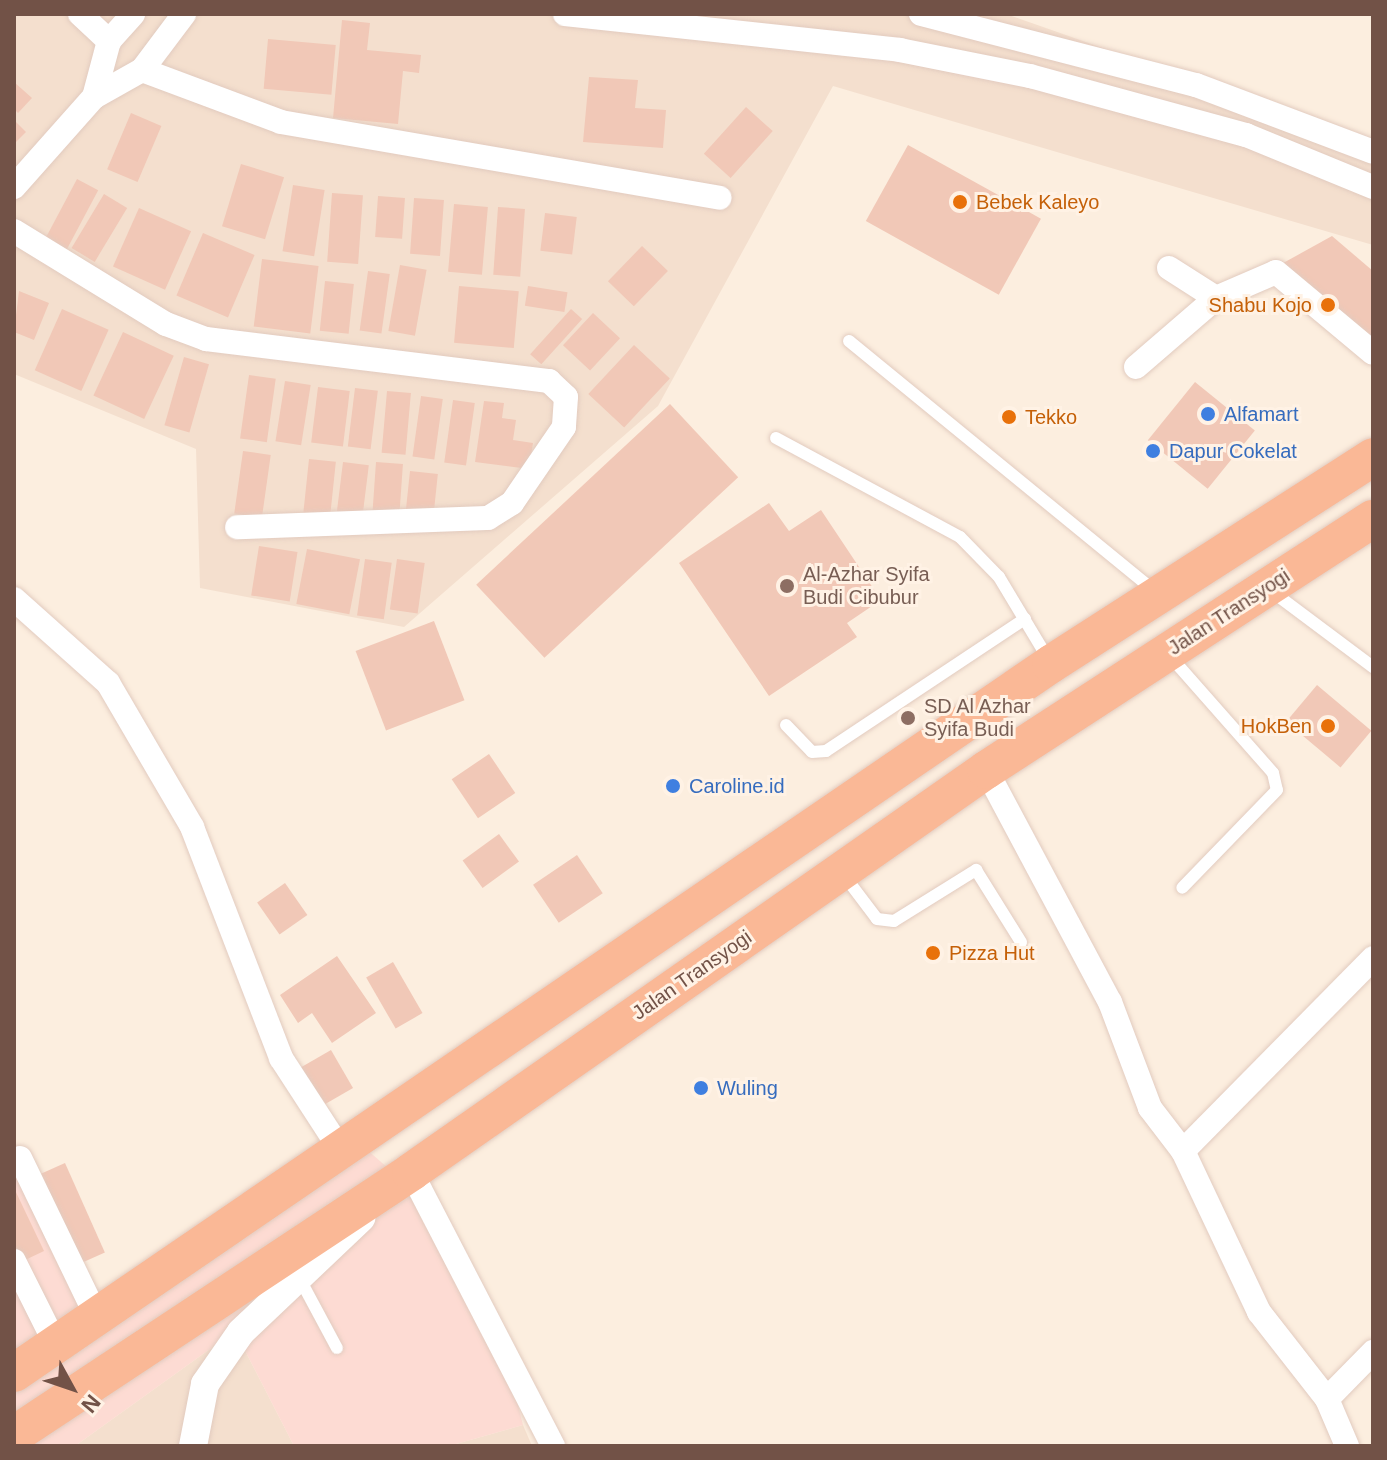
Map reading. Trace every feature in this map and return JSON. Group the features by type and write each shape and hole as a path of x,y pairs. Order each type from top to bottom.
{"highway":[{"path":"14,1373 342,1152 1051,664 1361,465 1373,517"},
{"name":"Jalan Transyogi","path":"14,1435 406,1174 986,770 1373,517"}],"street":[{"path":"80,14 109,41"},
{"path":"94,97 109,41 133,14"},
{"path":"14,187 94,97 142,70 184,14"},
{"path":"565,14 900,50 1187,117 1373,187"},
{"path":"921,14 1196,85 1373,152"},
{"path":"142,70 281,122 719,198"},
{"path":"1187,117 1196,85"},
{"path":"14,231 166,324 206,339 549,381 566,397 564,427 512,503 488,518 237,527"},
{"path":"1169,268 1216,298"},
{"path":"1136,367 1216,298 1276,272 1373,353"},
{"path":"14,599 108,683 192,827 281,1058 342,1152"},
{"path":"986,770 1110,1002 1150,1108 1183,1151 1259,1312 1327,1399 1347,1446"},
{"path":"1183,1151 1373,958"},
{"path":"20,1158 96,1315"},
{"path":"193,1446 205,1384 241,1332 301,1281 406,1174 553,1446"},
{"path":"14,1261 55,1343"},
{"path":"1327,1399 1373,1352"}],"lane":[{"path":"849,341 1158,595"},
{"path":"776,438 960,537 999,577 1051,664"},
{"path":"1268,588 1373,667"},
{"path":"786,725 812,752 826,751 1025,619"},
{"path":"1167,652 1273,773 1277,790 1182,888"},
{"path":"842,871 877,919 894,921 976,870 1021,942"},
{"path":"301,1281 337,1348"}],"shaded area":[{"path":"14,14 1006,14 1373,143 1373,245 833,86 658,406 404,627 200,588 196,449 14,374"},
{"path":"341,1127 436,1210 498,1326 523,1425 449,1446 294,1446 235,1331 75,1446 14,1446 14,1159 89,1302"},
{"path":"235,1331 294,1446 75,1446"},
{"path":"523,1425 532,1446 449,1446"}],"building":[{"path":"342,20 370,23 367,50 421,55 419,73 403,71 398,124 333,118"},
{"path":"268,39 336,45 331,95 264,89"},
{"path":"589,77 638,80 635,108 666,110 663,148 583,142"},
{"path":"14,82 32,98 18,113 14,109"},
{"path":"746,107 773,131 731,178 704,154"},
{"path":"131,113 161,126 138,182 107,169"},
{"path":"14,120 26,132 14,144"},
{"path":"908,145 1041,219 999,295 866,221"},
{"path":"241,164 284,177 265,239 222,226"},
{"path":"77,179 98,190 67,249 46,238"},
{"path":"293,185 325,190 314,256 283,251"},
{"path":"332,193 363,195 358,264 327,262"},
{"path":"104,194 127,208 95,262 72,248"},
{"path":"378,196 405,198 402,239 375,237"},
{"path":"414,198 444,200 440,256 410,254"},
{"path":"454,204 488,207 482,275 448,272"},
{"path":"498,207 525,209 520,277 493,275"},
{"path":"139,208 191,231 165,290 113,266"},
{"path":"545,213 577,217 572,255 540,251"},
{"path":"203,233 255,255 228,317 176,296"},
{"path":"1332,236 1373,271 1373,352 1276,267"},
{"path":"642,246 668,271 634,306 608,281"},
{"path":"262,259 319,266 310,333 254,326"},
{"path":"400,265 427,270 415,336 388,331"},
{"path":"368,271 390,274 381,333 360,330"},
{"path":"325,281 354,284 349,334 320,331"},
{"path":"459,286 519,291 514,348 454,343"},
{"path":"528,286 568,292 564,312 525,306"},
{"path":"19,291 49,303 34,340 14,332"},
{"path":"62,309 109,330 81,391 35,370"},
{"path":"571,309 582,319 541,364 530,354"},
{"path":"593,313 620,338 590,370 563,345"},
{"path":"123,332 174,356 144,419 93,395"},
{"path":"634,345 670,378 624,427 588,394"},
{"path":"184,357 209,364 189,432 164,425"},
{"path":"249,375 276,379 267,442 240,438"},
{"path":"285,381 311,385 301,445 275,441"},
{"path":"1195,382 1255,430 1208,489 1148,440"},
{"path":"318,387 350,391 343,446 311,443"},
{"path":"355,388 378,391 371,449 348,447"},
{"path":"387,391 411,393 406,455 382,453"},
{"path":"421,396 443,399 434,459 413,456"},
{"path":"453,400 475,403 466,465 444,462"},
{"path":"484,401 504,403 502,418 516,420 513,440 533,443 529,469 475,462"},
{"path":"670,404 738,477 544,658 476,585"},
{"path":"243,451 271,455 262,517 234,513"},
{"path":"309,459 336,462 330,517 303,514"},
{"path":"343,462 369,465 363,515 337,512"},
{"path":"376,462 403,464 399,519 372,517"},
{"path":"410,471 438,474 433,521 405,518"},
{"path":"769,503 789,531 821,510 881,600 847,623 857,637 769,696 679,563"},
{"path":"259,546 298,552 290,601 251,595"},
{"path":"307,549 360,559 349,614 296,604"},
{"path":"365,559 392,563 384,619 357,615"},
{"path":"397,559 425,563 418,613 390,610"},
{"path":"434,621 464,700 386,730 356,651"},
{"name":"HokBen","path":"1317,685 1371,731 1341,767 1286,722"},
{"path":"489,754 515,793 478,818 452,779"},
{"path":"499,834 519,862 483,888 463,860"},
{"path":"577,855 603,893 559,923 533,885"},
{"path":"285,883 307,915 280,934 257,903"},
{"path":"337,956 376,1013 332,1043 312,1013 298,1023 280,995"},
{"path":"393,962 422,1013 396,1029 366,978"},
{"path":"331,1050 353,1088 322,1106 300,1068"},
{"path":"65,1163 105,1253 80,1264 40,1174"},
{"path":"14,1188 44,1251 23,1261 14,1243"}],"place":[{"name":"Bebek Kaleyo","path":"960,202"},
{"name":"Shabu Kojo","path":"1328,305"},
{"name":"Alfamart","path":"1208,414"},
{"name":"Tekko","path":"1009,417"},
{"name":"Dapur Cokelat","path":"1153,451"},
{"name":"Al-Azhar Syifa Budi Cibubur","path":"787,586"},
{"name":"SD Al Azhar Syifa Budi","path":"908,718"},
{"name":"HokBen","path":"1328,726"},
{"name":"Caroline.id","path":"673,786"},
{"name":"Pizza Hut","path":"933,953"},
{"name":"Wuling","path":"701,1088"}]}
